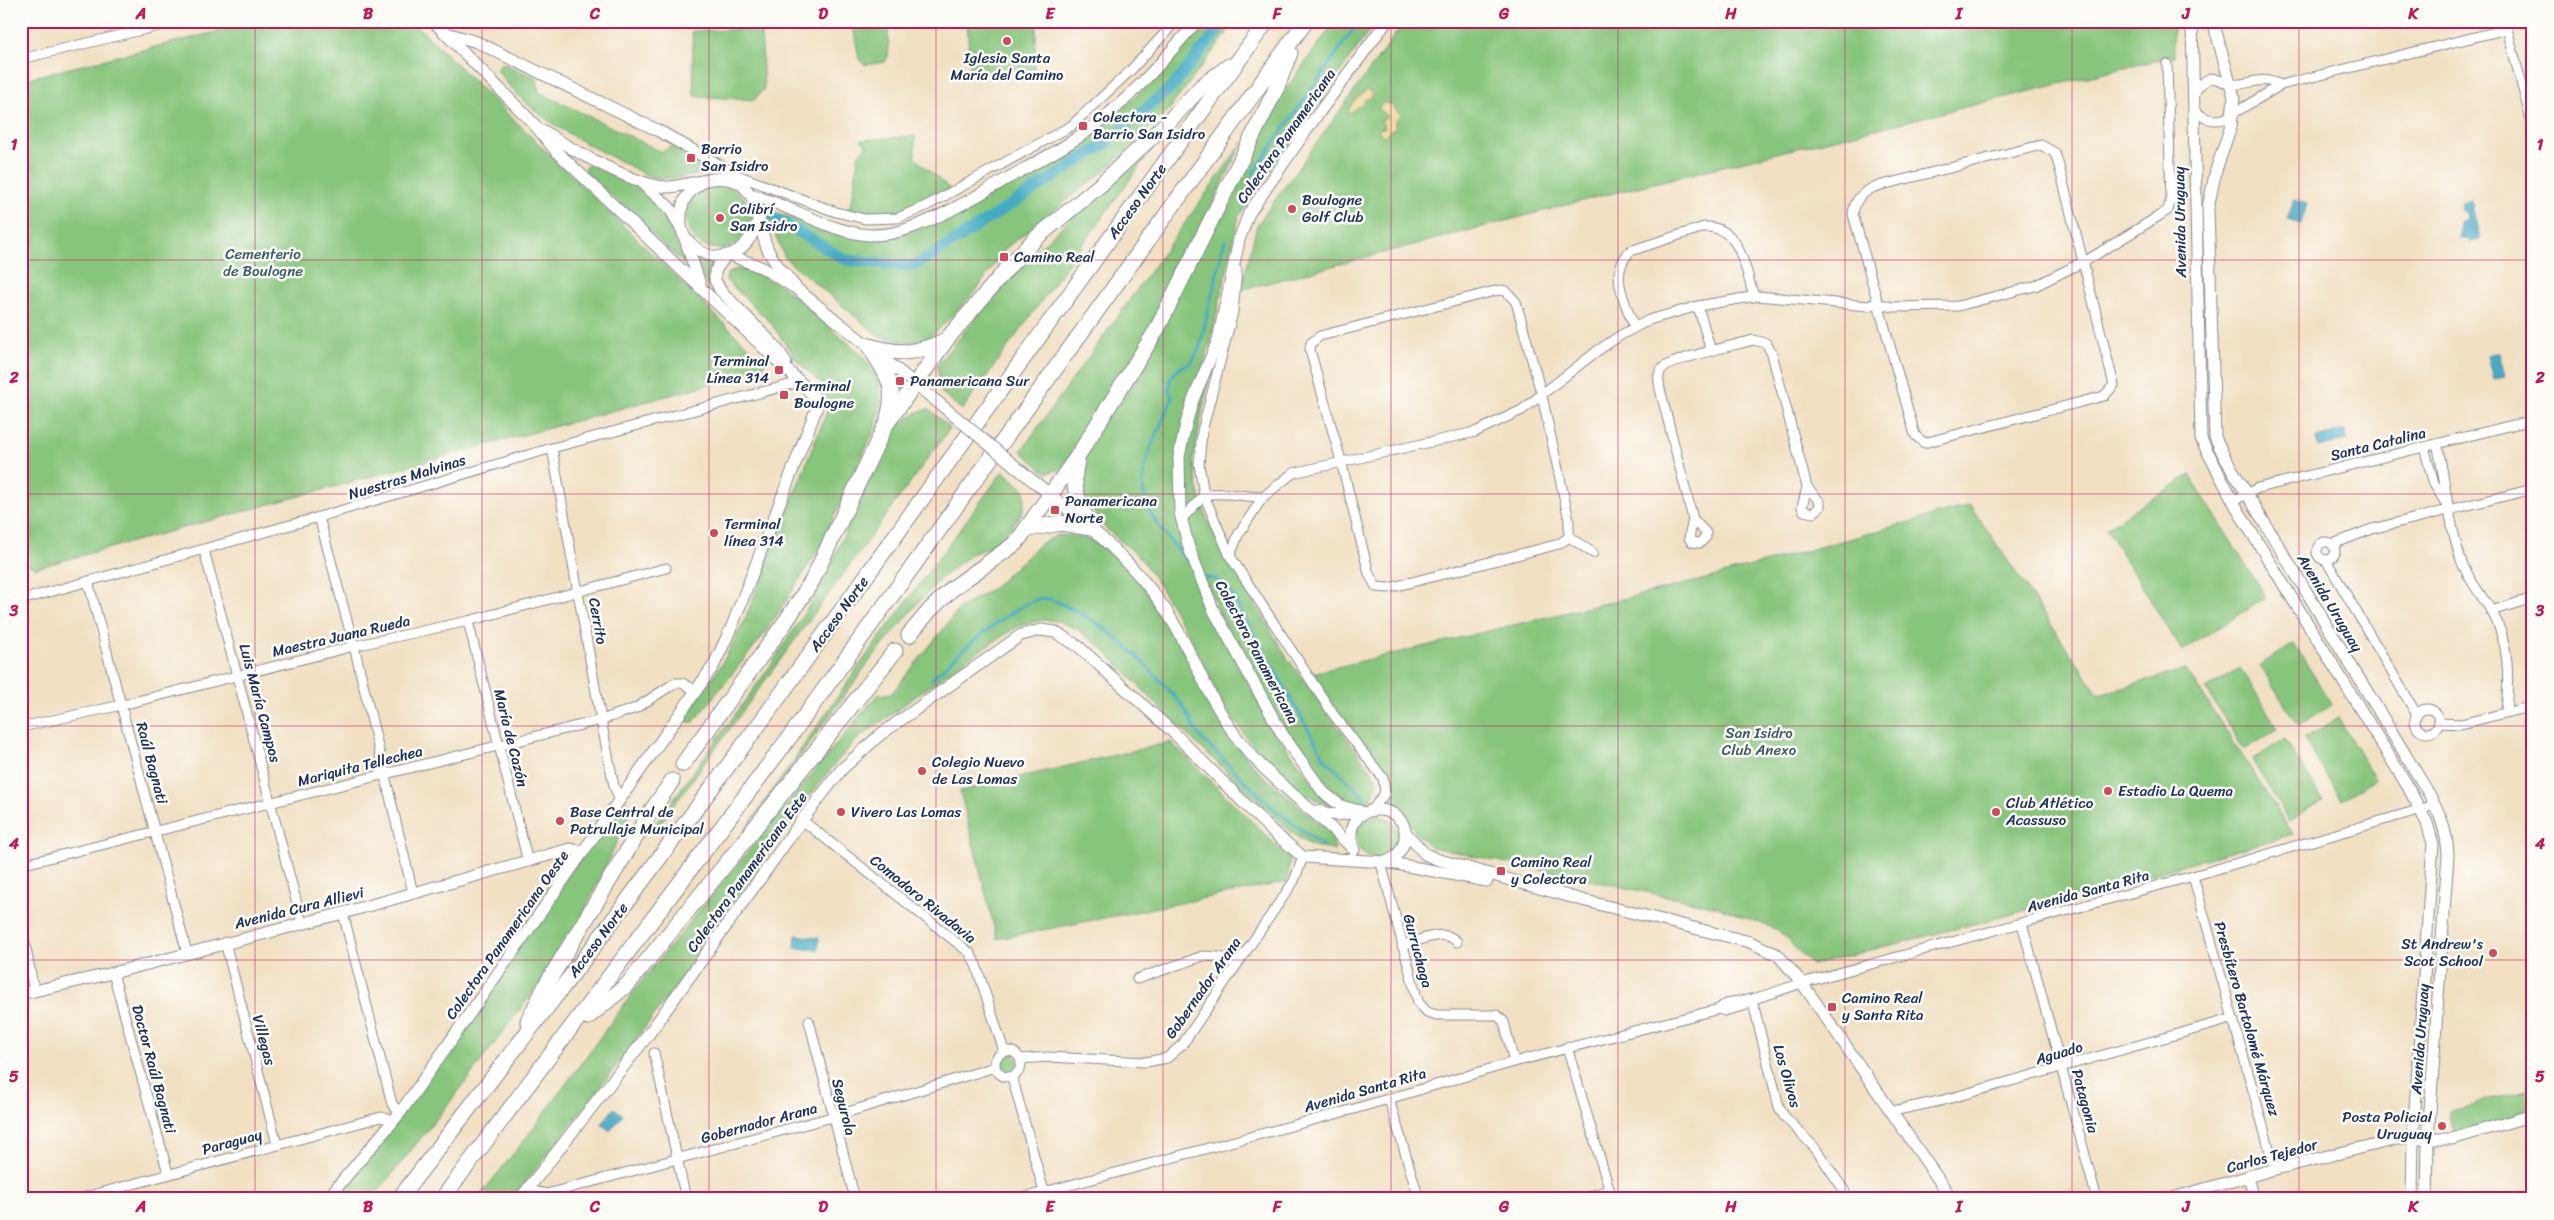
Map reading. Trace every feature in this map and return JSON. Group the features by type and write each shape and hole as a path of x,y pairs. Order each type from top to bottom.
{"highway":[{"name":"Acceso Norte","path":"399,1199 514,1052 763,720 1267,21"},
{"path":"909,635 930,610 953,588 1007,552 1028,529 1078,457 1156,332 1276,90 1302,27"},
{"path":"442,1199 789,738 1302,27"},
{"path":"885,426 947,339 1011,264 1036,238 1099,186 1172,118 1202,86 1240,58"},
{"path":"868,346 886,351 908,352 926,350 947,339"},
{"path":"683,764 786,621 812,581 885,426 892,403 892,388 888,376 868,346"},
{"path":"1078,457 1073,475 1074,490 1092,528"},
{"path":"1028,529 1062,523 1092,528"},
{"path":"567,1034 628,984 895,651"},
{"path":"514,1052 546,985 650,813 672,781"}],"street":[{"path":"21,59 179,21"},
{"path":"433,21 534,124 556,151 682,272 704,289 800,382"},
{"path":"534,124 563,143 639,181 667,187 734,177 865,220 898,218 928,205 1071,126 1131,70 1176,21"},
{"path":"751,195 781,204 846,231 870,235 895,233 911,228 969,200 1085,133 1128,96 1197,21"},
{"name":"Colectora Panamericana","path":"1366,811 1330,800 1282,734 1213,609 1189,548 1181,520 1180,457 1186,424 1200,380 1218,340 1239,240 1249,213 1387,21"},
{"name":"Avenida Uruguay","path":"2192,21 2199,430 2204,448 2233,501 2421,810 2431,833 2433,844 2413,1138 2412,1199"},
{"name":"Avenida Uruguay","path":"2213,21 2234,97 2234,111 2210,192 2208,208 2214,425 2219,447 2435,805 2445,827 2448,855 2428,1139 2427,1199"},
{"path":"2281,85 2262,80 2230,84 2221,79 2211,78 2202,82 2196,90 2193,100 2196,110 2203,118 2214,121 2224,119 2234,111 2281,85 2509,25 2533,127"},
{"path":"444,32 477,42 662,132 734,177 751,195 769,253 797,289"},
{"path":"1230,556 1242,528 1263,497 1293,473 1475,432 1522,410 1597,351 1634,326 1649,320 1698,306 1754,297 1802,298 1868,306 1878,303 1892,307 1958,306 2035,286 2084,262 2159,216 2170,207 2167,64"},
{"path":"2041,145 2055,153 2114,385 2110,391 2096,398 1924,443 1915,435 1878,303 1852,214 1854,202 1861,194 1874,187 2041,145"},
{"path":"704,289 696,277 683,232 680,210 683,200 689,192 706,180"},
{"path":"639,181 668,207 695,248 703,253 728,255 763,268 797,289 916,383 1092,528 1126,559 1166,611 1214,702 1240,742 1273,779 1311,810 1360,857 1381,863 1582,900"},
{"path":"758,220 754,234 745,246 728,255 715,271 717,285 776,347 800,382"},
{"path":"1634,326 1618,282 1619,267 1623,258 1630,251 1704,227 1712,227 1729,233 1736,244 1754,297"},
{"path":"1239,240 1233,312 1202,431 1199,464 1204,495 1230,556 1333,714 1383,778 1385,794 1353,824 1351,842 1354,850"},
{"path":"1500,290 1506,291 1516,302 1542,396 1569,520 1569,537 1559,544 1389,588 1376,587 1369,574 1342,461 1310,350 1311,343 1320,336 1500,290"},
{"path":"1698,306 1711,352"},
{"path":"1693,520 1658,376 1665,366 1672,362 1753,340 1760,340 1770,348 1807,488"},
{"name":"Nuestras Malvinas","path":"22,599 204,550 552,448 800,382"},
{"name":"Colectora Panamericana Oeste","path":"327,1199 397,1116 714,665 729,634 818,407 815,397 800,382"},
{"name":"Santa Catalina","path":"2233,501 2258,488 2533,420"},
{"path":"2437,444 2455,538 2467,576 2491,611 2502,636 2507,661 2506,712"},
{"path":"2424,447 2434,484 2450,510"},
{"name":"Cerrito","path":"552,448 601,720 614,786 619,798"},
{"path":"2417,715 2423,710 2431,710 2438,715 2439,723 2436,730 2425,733 2416,726 2417,715 2326,560 2318,556 2317,547 2324,541 2333,544 2372,529 2533,489"},
{"path":"1181,520 1204,495 1222,493 1245,497 1263,497"},
{"path":"319,517 354,646 413,893"},
{"path":"1569,537 1593,553"},
{"path":"2326,560 2334,556 2336,550 2333,544"},
{"name":"Luis María Campos","path":"204,550 302,923"},
{"name":"Maestra Juana Rueda","path":"21,727 122,706 354,646 468,621 666,568"},
{"name":"Raúl Bagnati","path":"88,581 187,953"},
{"path":"2491,611 2502,606 2533,598"},
{"name":"María de Cazón","path":"468,621 528,862"},
{"name":"Colectora Panamericana Este","path":"524,1195 648,1035 802,820 842,768 880,734 1004,645 1021,636 1034,632 1055,632 1085,652 1175,734 1272,830 1303,857"},
{"name":"Mariquita Tellechea","path":"21,865 601,720 636,708 675,683 682,683 697,691"},
{"path":"2439,723 2461,724 2533,706"},
{"name":"Avenida Santa Rita","path":"1018,1199 1045,1195 1390,1099 1514,1062 1719,1008 1724,1004 1743,999 1749,1000 1802,983 2194,876 2435,805"},
{"path":"1311,810 1326,814 1382,809 1397,817 1405,832 1424,854 1436,860 1766,947 1788,964 1893,1111 1952,1199"},
{"name":"Comodoro Rivadavia","path":"802,820 970,953 976,965 1004,1051"},
{"path":"1303,857 1381,863 1397,856 1402,849 1405,832"},
{"name":"Avenida Cura Allievi","path":"21,994 113,973 528,862 570,849 583,852"},
{"name":"Gobernador Arana","path":"1021,1059 1048,1057 1146,1062 1167,1058 1182,1045 1294,881 1303,857"},
{"name":"Gurruchaga","path":"1381,863 1418,1002 1427,1012 1437,1015 1497,1015 1504,1022 1514,1062"},
{"name":"Presbítero Bartolomé Márquez","path":"2194,876 2231,1019 2275,1169"},
{"path":"343,912 392,1104 397,1116"},
{"path":"21,922 34,991"},
{"name":"Patagonia","path":"2022,923 2097,1199"},
{"path":"1402,946 1442,934 1451,936 1457,942"},
{"name":"Villegas","path":"225,942 277,1144"},
{"path":"1137,978 1203,956 1220,957 1237,964"},
{"name":"Doctor Raúl Bagnati","path":"113,973 168,1173"},
{"name":"Los Olivos","path":"1749,1000 1779,1107 1784,1116 1815,1148 1846,1193 1847,1199"},
{"name":"Aguado","path":"1893,1111 1944,1100 2231,1019"},
{"name":"Segurola","path":"809,1021 832,1117 855,1199"},
{"path":"1567,1048 1611,1194 1580,1199"},
{"path":"1004,1051 1012,1051 1021,1059 1021,1068 1012,1076 1000,1074 995,1067 996,1059 1004,1051"},
{"path":"654,1053 686,1199"},
{"name":"Gobernador Arana","path":"524,1195 547,1194 678,1159 832,1117 995,1067"},
{"path":"1012,1076 1045,1195"},
{"path":"1390,1099 1419,1199"},
{"name":"Carlos Tejedor","path":"2169,1199 2275,1169 2397,1139 2452,1139 2533,1115"},
{"name":"Paraguay","path":"78,1199 277,1144 381,1117 397,1116"},
{"path":"2248,1177 2254,1199"}],"green space":[{"name":"Cementerio de Boulogne","path":"260,21 412,21 765,363 762,370 36,568 21,561 21,80"},
{"path":"848,21 890,21 888,32 889,48 885,62 866,65 859,60 855,35"},
{"path":"967,21 1037,21 1034,70 970,75"},
{"path":"1203,21 1236,21 1167,112 1104,171 1006,248 976,291 933,335 922,340 910,342 880,337 785,258 769,220 772,211 825,229 873,239 1006,185 1077,144 1110,120 1155,79"},
{"path":"1335,21 1376,21 1239,216 1210,344 1177,452 1186,550 1201,596 1275,732 1332,808 1308,795 1303,795 1276,773 1249,741 1224,706 1194,644 1139,556 1105,528 1082,495 1082,465 1087,452 1279,99"},
{"name":"Boulogne Golf Club","path":"1405,21 2173,21 2174,56 1597,197 1241,290 1257,225"},
{"path":"761,29 764,89 754,100 694,96 692,31"},
{"path":"502,63 537,78 539,92 662,152 672,146 709,168 706,172 670,178 653,177 641,172 590,146 537,112 508,84 496,68"},
{"path":"1163,134 962,410 941,392 937,365 1020,265"},
{"path":"915,136 915,158 950,189 912,208 888,215 862,214 846,210 852,203 858,156 867,146 861,140"},
{"path":"1243,142 1147,334 1061,469 1046,473 1021,451"},
{"path":"590,165 639,188 662,208 685,265 585,171 585,167"},
{"path":"718,185 736,191 744,199 750,217 744,235 736,243 718,249 700,243 692,235 686,217 692,199 700,191"},
{"path":"695,255 713,262 711,271 746,323 704,281"},
{"path":"736,269 747,270 782,286 864,357 879,381 881,402 876,426 819,549 766,632 692,724 684,719 721,665 743,624 829,406 823,385 799,363 770,322 726,280 727,274"},
{"path":"1204,380 1208,382 1193,460 1199,494 1209,524 1287,658 1377,779 1374,794 1366,801 1353,801 1339,794 1319,774 1295,743 1244,661 1202,574 1189,537 1183,509 1183,475 1187,443"},
{"path":"929,409 950,428 660,824 656,823 771,665 820,589 891,430 918,412"},
{"path":"1003,471 1025,490 1022,513 1010,529 994,545 972,554 941,578 919,602 869,662 731,850 864,659"},
{"path":"2190,475 2266,598 2182,651 2106,528"},
{"name":"San Isidro Club Anexo","path":"1970,505 2099,695 2186,669 2293,834 2009,915 1812,965 1778,930 1718,907 1431,847 1414,831 1405,810 1388,800 1395,783 1308,674 1698,581"},
{"path":"1058,535 1075,536 1106,547 1147,591 1168,623 1213,708 1233,740 1258,771 1331,833 1335,850 1310,844 1289,830 1175,723 1103,649 1077,629 1058,621 1042,620 1017,627 971,656 855,741 798,811 639,1036 512,1199 477,1199 527,1137 640,983 877,695 892,693 960,608 993,588 1040,544"},
{"path":"2294,644 2332,705 2298,726 2260,665"},
{"path":"2240,668 2278,729 2244,750 2206,689"},
{"path":"2338,718 2375,779 2342,800 2304,739"},
{"path":"2285,739 2323,800 2289,821 2252,760"},
{"path":"1171,742 1290,859 1287,882 997,939 960,791"},
{"path":"624,799 633,807 578,925 552,967 458,1092 372,1199 333,1199"},
{"path":"1381,816 1389,819 1395,825 1398,837 1395,849 1389,855 1373,858 1365,855 1359,849 1356,833 1359,825 1365,819"},
{"path":"1008,1053 1015,1056 1018,1063 1015,1070 1008,1073 1001,1070 998,1063 1001,1056"},
{"path":"2533,1088 2533,1113 2454,1134 2448,1111"}],"sand":[{"path":"1367,90 1372,94 1372,97 1365,100 1363,106 1359,106 1350,113 1347,113 1353,102"},
{"path":"1390,104 1401,115 1395,121 1395,128 1384,136 1379,132 1379,129 1386,128 1381,121 1388,116 1379,109 1380,105"}],"water":[{"path":"2294,200 2307,204 2301,224 2287,220"},
{"path":"2471,201 2480,240 2470,242 2469,238 2459,238 2461,223 2467,220 2466,212 2461,211 2462,204"},
{"path":"2499,352 2505,377 2494,379 2488,355"},
{"path":"2345,430 2347,440 2318,447 2316,438"},
{"path":"796,935 819,938 818,950 795,948"},
{"path":"614,1108 623,1115 610,1131 602,1124"}],"waterway":[{"path":"772,216 846,260 908,266 920,263 1105,144 1175,84 1225,21"},
{"path":"1252,175 1359,21"},
{"path":"1190,564 1167,538 1148,508 1143,486 1143,476 1153,442 1172,399 1169,386 1172,376 1179,368 1191,363 1199,350 1225,240"},
{"path":"1203,577 1215,579 1228,588 1325,759 1365,798"},
{"path":"932,679 968,646 1012,612 1038,599 1045,598 1055,601 1098,624 1129,648 1182,705 1201,738 1275,810 1323,846"}],"place":[{"name":"Iglesia Santa María del Camino","path":"1007,41"},
{"name":"Colectora - Barrio San Isidro","path":"1083,126"},
{"name":"Barrio San Isidro","path":"691,158"},
{"name":"Boulogne Golf Club","path":"1292,209"},
{"name":"Colibrí San Isidro","path":"720,218"},
{"name":"Camino Real","path":"1004,257"},
{"name":"Terminal Línea 314","path":"779,370"},
{"name":"Panamericana Sur","path":"900,381"},
{"name":"Terminal Boulogne","path":"784,395"},
{"name":"Panamericana Norte","path":"1055,510"},
{"name":"Terminal línea 314","path":"714,533"},
{"name":"Colegio Nuevo de Las Lomas","path":"922,771"},
{"name":"Estadio La Quema","path":"2108,791"},
{"name":"Vivero Las Lomas","path":"841,812"},
{"name":"Club Atlético Acassuso","path":"1996,812"},
{"name":"Base Central de Patrullaje Municipal","path":"560,821"},
{"name":"Camino Real y Colectora","path":"1501,871"},
{"name":"St Andrew's Scot School","path":"2493,953"},
{"name":"Camino Real y Santa Rita","path":"1832,1007"},
{"name":"Posta Policial Uruguay","path":"2442,1126"}]}
